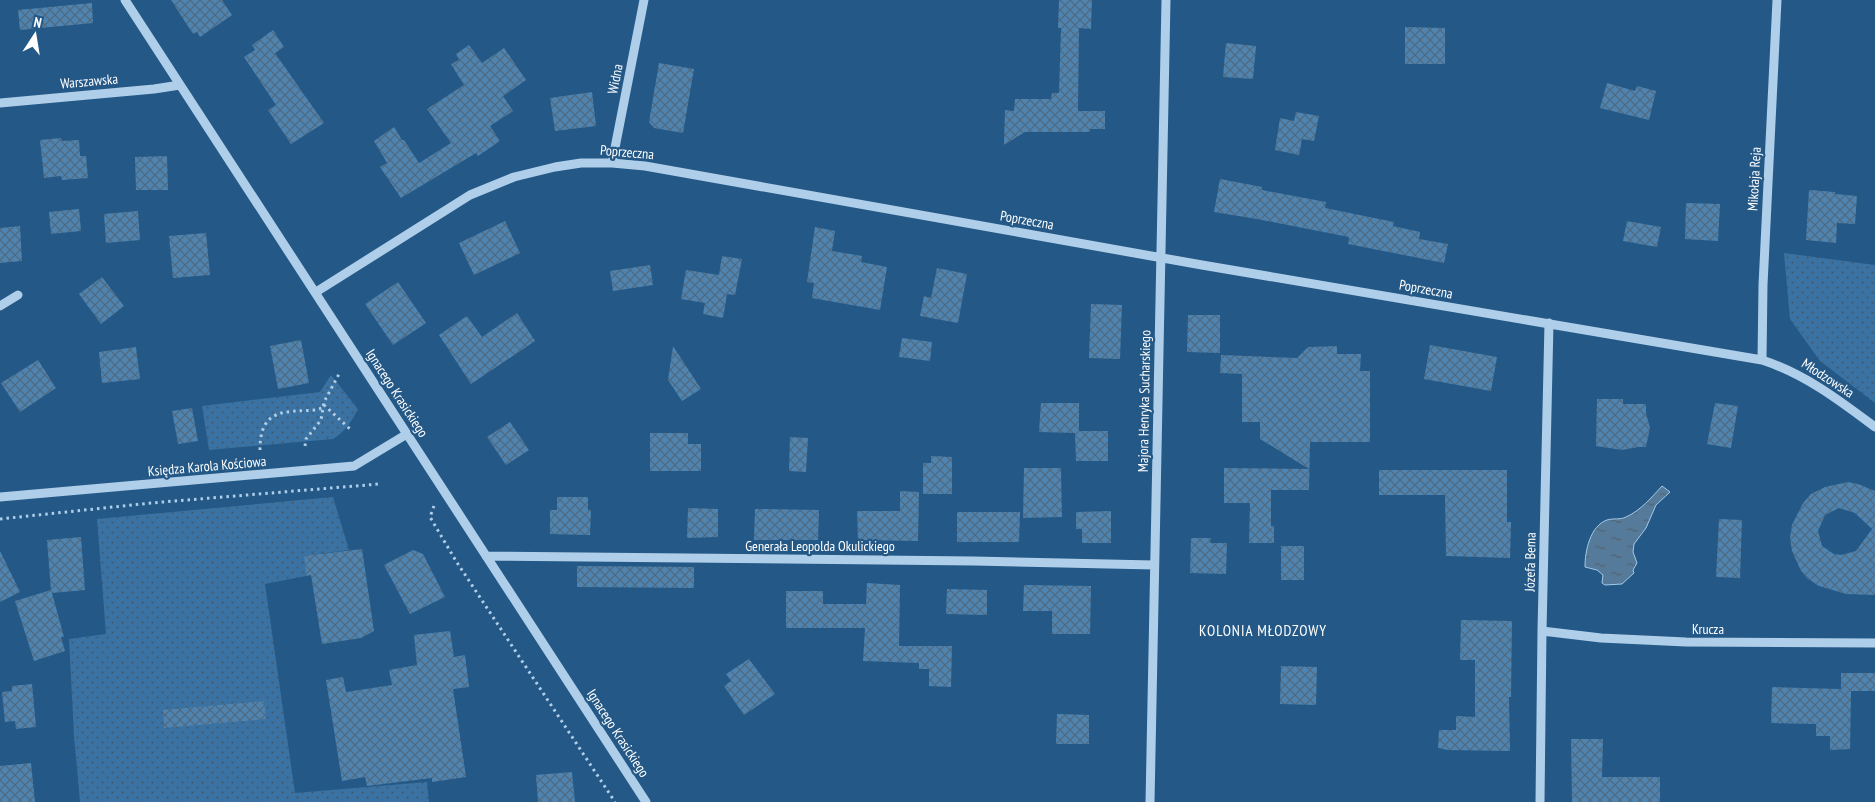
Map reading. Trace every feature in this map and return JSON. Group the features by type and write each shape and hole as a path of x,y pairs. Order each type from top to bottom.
{"street":[{"name":"Ignacego Krasickiego","path":"125,0 646,802"},
{"name":"Widna","path":"612,163 644,0"},
{"name":"Majora Henryka Sucharskiego","path":"1150,802 1166,0"},
{"name":"Mikołaja Reja","path":"1762,360 1764,256 1777,0"},
{"name":"Warszawska","path":"0,103 180,85"},
{"name":"Poprzeczna","path":"316,292 470,195 514,177 555,167 581,163 612,163 645,166 1762,360"},
{"path":"0,306 18,295"},
{"name":"Józefa Bema","path":"1540,802 1549,324"},
{"name":"Młodzowska","path":"1762,360 1786,367 1835,397 1875,427"},
{"name":"Księdza Karola Kościowa","path":"0,497 354,466 407,434"},
{"name":"Generała Leopolda Okulickiego","path":"486,556 974,561 1154,565"},
{"name":"Krucza","path":"1542,631 1601,638 1686,642 1875,643"}],"path":[{"path":"305,446 306,439 321,420 328,393 339,374"},
{"path":"324,405 350,429"},
{"path":"260,450 262,433 271,417 284,412 316,410 324,405"},
{"path":"0,519 142,504 379,484"},
{"path":"434,506 430,517 452,553 615,802"}],"shaded area":[{"path":"1784,253 1875,265 1875,403 1820,361 1790,319"},
{"path":"331,375 358,409 348,426 333,439 209,450 202,406 320,392"},
{"path":"333,497 349,550 304,556 306,576 265,584 295,793 427,782 429,802 80,802 74,736 69,639 106,634 97,519"}],"water":[{"path":"1662,486 1670,492 1656,505 1646,528 1634,544 1633,552 1637,563 1633,570 1634,573 1622,584 1605,585 1602,583 1603,575 1597,570 1585,567 1587,547 1593,533 1601,523 1607,520 1624,518 1636,511"}],"building":[{"path":"171,0 222,0 232,15 200,37 197,32 193,34"},
{"path":"1059,0 1092,0 1091,29 1079,28 1078,111 1105,111 1105,129 1090,129 1090,132 1025,132 1004,145 1005,110 1014,111 1015,99 1051,99 1052,93 1059,93 1061,28 1058,28"},
{"path":"92,3 93,23 20,30 18,10"},
{"path":"1405,27 1445,28 1445,64 1405,64"},
{"path":"273,30 284,47 275,53 324,123 291,144 268,110 276,105 244,57 255,50 252,45"},
{"path":"1226,43 1256,46 1253,79 1223,77"},
{"path":"469,45 482,63 504,48 526,80 503,96 513,111 490,126 500,141 478,156 476,153 401,198 380,167 387,163 374,141 394,127 419,163 451,143 427,109 464,85 451,64 459,60 456,54"},
{"path":"659,63 694,69 683,133 654,128 649,122"},
{"path":"1607,83 1635,91 1637,86 1656,91 1649,120 1600,108"},
{"path":"592,92 596,126 555,131 550,98"},
{"path":"1296,112 1319,116 1314,141 1302,139 1299,155 1275,150 1280,118 1294,121"},
{"path":"61,138 62,141 79,140 80,156 86,156 88,178 62,180 61,176 44,178 40,140"},
{"path":"167,156 168,190 136,190 135,157"},
{"path":"1220,179 1262,187 1262,190 1326,202 1325,208 1394,222 1393,226 1420,232 1419,239 1448,244 1444,263 1348,244 1349,237 1214,212"},
{"path":"1809,190 1857,196 1855,224 1837,223 1836,243 1806,240"},
{"path":"1686,203 1720,204 1718,241 1685,239"},
{"path":"79,209 81,231 51,234 49,212"},
{"path":"138,211 140,240 106,243 104,214"},
{"path":"505,221 520,253 474,275 459,243"},
{"path":"1627,221 1661,227 1657,247 1623,241"},
{"path":"20,226 22,261 0,263 0,228"},
{"path":"815,227 835,231 832,251 862,256 861,262 887,267 880,310 812,298 814,283 807,282"},
{"path":"206,233 210,275 173,278 169,236"},
{"path":"722,256 742,259 735,295 727,294 723,318 703,314 705,303 681,299 686,270 719,275"},
{"path":"650,265 653,285 613,291 610,271"},
{"path":"937,268 967,274 958,323 920,316 924,296 931,298"},
{"path":"102,277 124,306 101,324 79,294"},
{"path":"398,282 426,323 393,345 365,304"},
{"path":"1091,304 1122,305 1120,359 1089,358"},
{"path":"517,313 535,341 471,384 439,335 467,316 482,337"},
{"path":"1188,315 1220,315 1220,353 1187,352"},
{"path":"902,338 932,342 930,361 899,357"},
{"path":"301,340 309,383 278,389 270,346"},
{"path":"1430,345 1497,357 1491,391 1424,379"},
{"path":"673,346 701,389 682,401 668,380"},
{"path":"1337,346 1337,354 1361,354 1360,371 1370,371 1370,442 1310,442 1309,490 1271,490 1271,526 1274,526 1274,543 1249,543 1250,503 1224,503 1224,468 1309,469 1260,439 1260,422 1242,422 1242,374 1220,373 1221,355 1297,358 1308,347"},
{"path":"136,347 140,379 102,383 99,352"},
{"path":"38,360 56,388 20,412 1,383"},
{"path":"1597,399 1623,399 1623,404 1646,404 1650,428 1646,447 1622,450 1596,446"},
{"path":"1041,403 1079,403 1079,431 1108,431 1108,461 1076,461 1075,433 1039,432"},
{"path":"1715,403 1738,406 1731,448 1707,444"},
{"path":"192,408 198,441 178,444 172,411"},
{"path":"510,422 529,450 506,465 487,437"},
{"path":"650,433 688,433 688,444 701,444 701,471 650,471"},
{"path":"790,437 808,438 806,472 789,471"},
{"path":"931,456 952,457 952,494 923,494 923,463 931,463"},
{"path":"1024,468 1061,468 1062,517 1023,518"},
{"path":"1379,470 1507,470 1507,522 1511,522 1510,558 1446,556 1445,495 1379,495"},
{"path":"1848,482 1875,491 1875,595 1846,594 1819,586 1808,579 1801,571 1792,551 1790,538 1792,525 1803,503 1811,494 1825,487","holes":["1839,508 1855,513 1872,529 1856,551 1841,555 1834,554 1822,546 1818,531 1825,515"]},
{"path":"900,491 919,492 918,541 858,540 857,511 900,511"},
{"path":"557,497 588,497 588,510 591,510 590,535 550,534 550,510 557,510"},
{"path":"688,508 718,509 718,537 687,538"},
{"path":"755,509 819,510 818,540 754,540"},
{"path":"1111,511 1111,543 1082,543 1082,529 1076,529 1076,512"},
{"path":"957,512 1020,512 1019,542 957,542"},
{"path":"1719,519 1742,520 1740,578 1716,577"},
{"path":"81,537 85,590 52,593 64,637 61,637 65,651 34,661 15,601 51,590 47,540"},
{"path":"1191,538 1211,538 1210,543 1227,543 1226,574 1190,573"},
{"path":"1281,546 1304,546 1304,580 1281,580"},
{"path":"362,549 374,631 361,638 322,644 311,575 306,576 304,556"},
{"path":"413,550 423,554 445,597 410,614 384,565"},
{"path":"0,551 20,592 0,602"},
{"path":"577,566 694,567 694,588 577,587"},
{"path":"867,583 900,585 899,646 952,646 951,687 929,686 929,669 919,669 919,663 863,661 865,628 786,628 786,591 823,591 823,604 866,604"},
{"path":"1024,585 1091,586 1090,634 1052,634 1052,611 1023,611"},
{"path":"947,589 987,590 987,615 946,614"},
{"path":"1461,620 1512,621 1511,697 1509,697 1510,751 1448,750 1438,748 1439,730 1456,730 1456,716 1475,717 1475,660 1460,660"},
{"path":"450,631 454,657 465,655 469,687 453,689 466,777 432,782 432,778 367,786 365,777 342,781 326,680 343,677 346,692 392,685 389,670 417,665 414,635"},
{"path":"749,659 775,694 744,715 724,686 731,681 726,674"},
{"path":"1281,666 1317,667 1316,705 1280,704"},
{"path":"1841,673 1875,673 1875,691 1851,691 1850,749 1830,750 1830,736 1816,736 1816,724 1771,723 1772,687 1841,689"},
{"path":"32,684 36,727 16,729 15,721 5,722 2,692 12,691 12,686"},
{"path":"264,701 266,719 164,728 163,710"},
{"path":"1057,714 1089,715 1089,744 1056,744"},
{"path":"1571,739 1603,739 1602,777 1660,777 1660,802 1572,802"},
{"path":"31,763 35,802 0,802 0,766"},
{"path":"572,772 575,802 538,802 536,775"}],"district":[{"name":"KOLONIA MŁODZOWY","path":"1263,631"}]}
